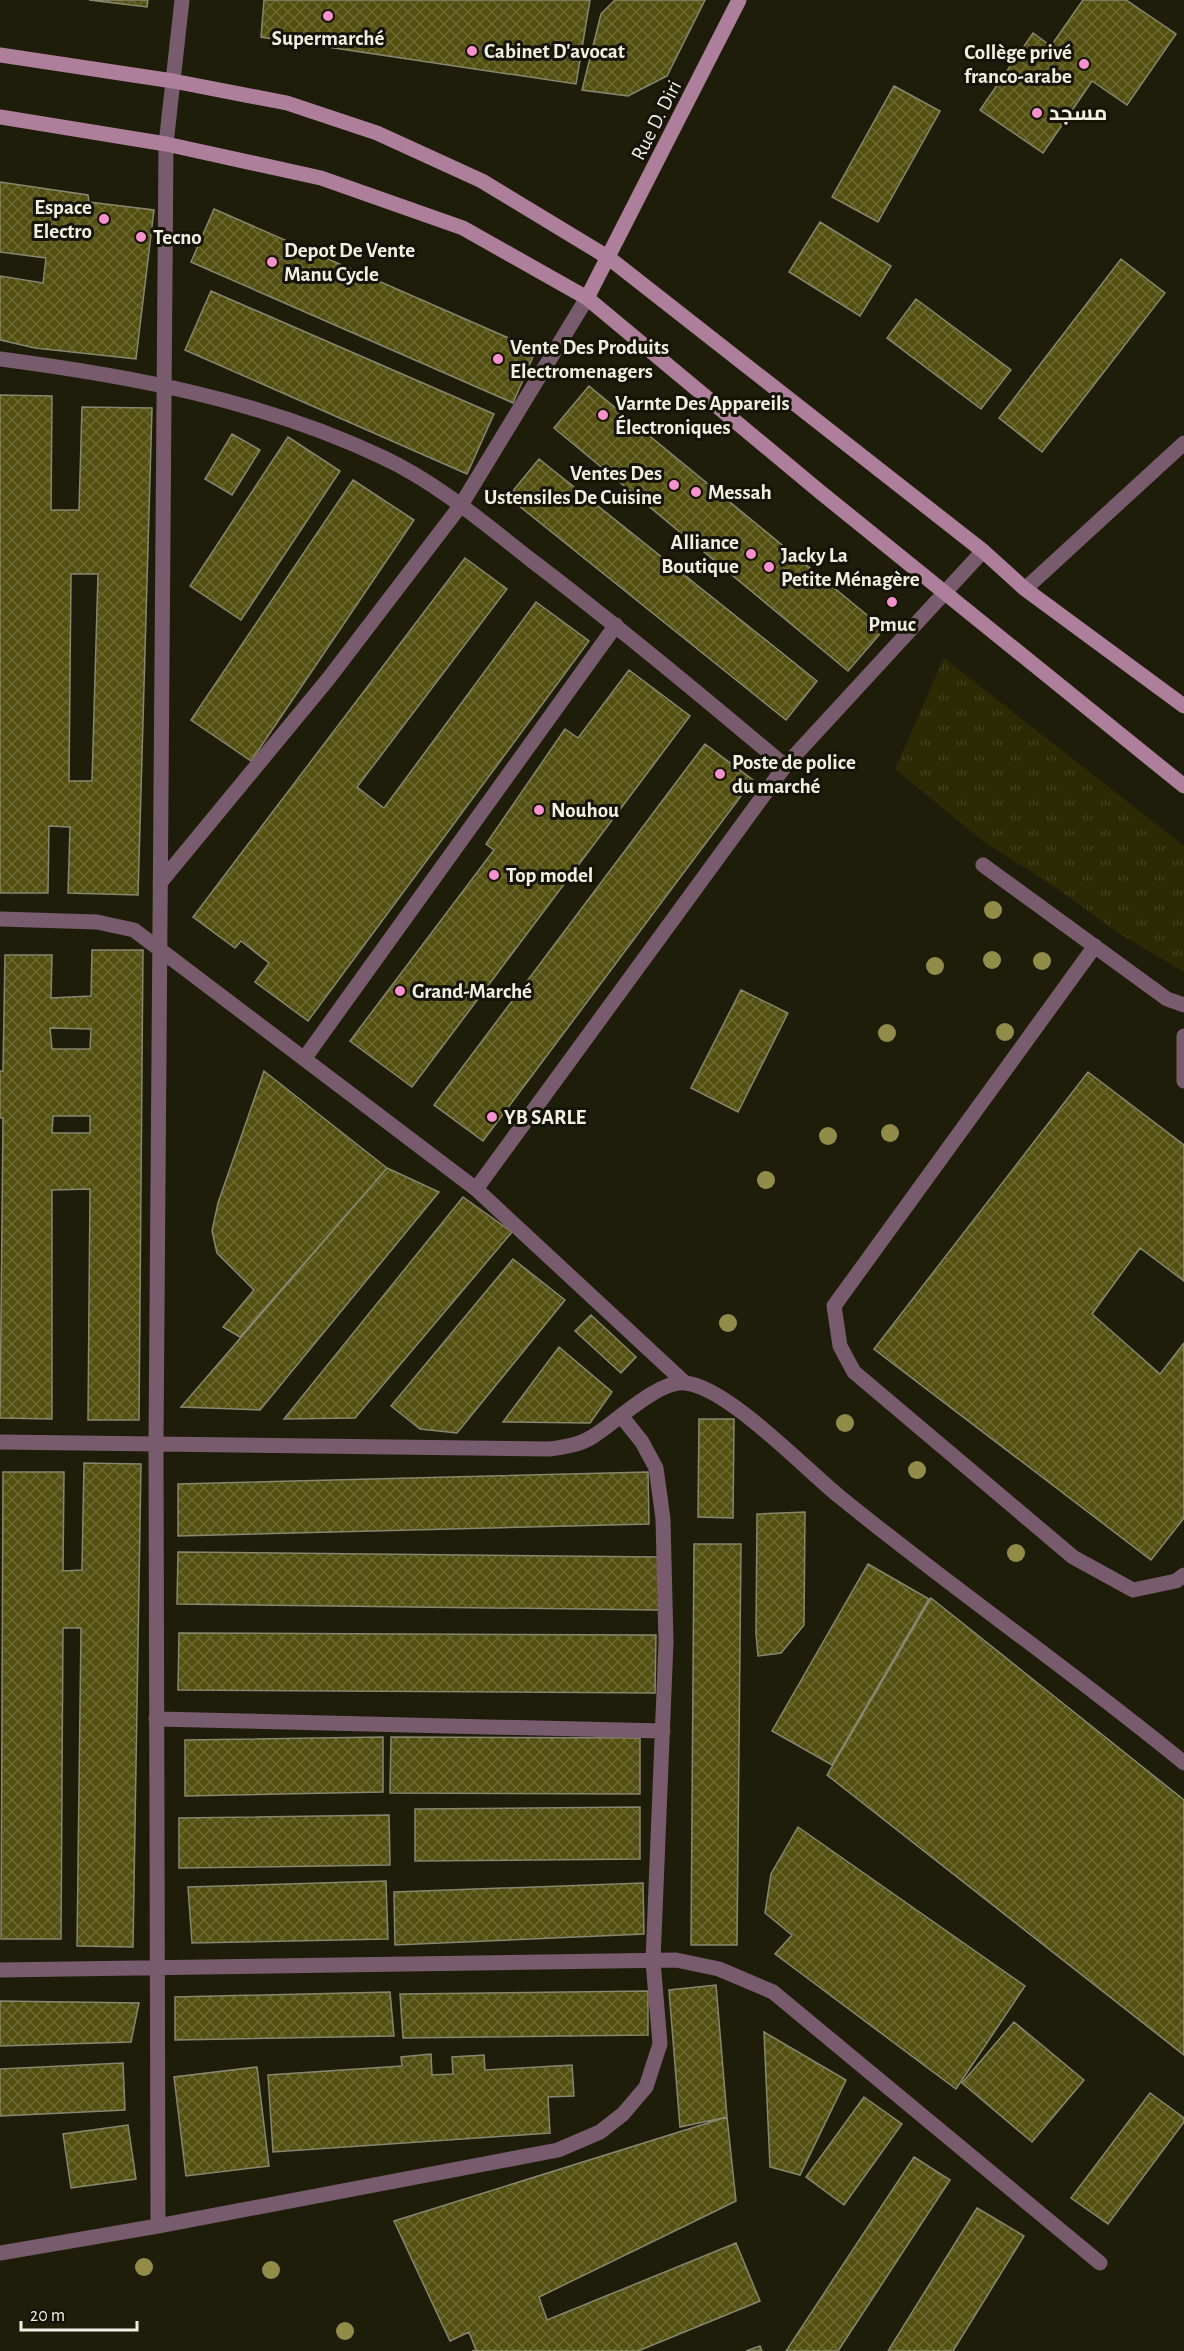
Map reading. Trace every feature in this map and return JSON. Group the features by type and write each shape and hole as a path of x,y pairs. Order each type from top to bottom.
{"main road":[{"name":"Rue D. Diri","path":"587,298 739,0"},
{"path":"0,55 173,81 287,103 377,133 482,180 609,258 983,551 1025,589 1184,706"},
{"path":"0,117 166,144 321,178 462,228 587,298 1184,786"}],"street":[{"path":"158,2226 155,1967 156,1442 166,144 182,0"},
{"path":"160,884 328,678 461,505 587,298"},
{"path":"0,359 101,372 257,407 383,457 461,505 616,625 786,766"},
{"path":"1025,589 1184,443"},
{"path":"476,1189 786,766 983,551"},
{"path":"304,1059 616,625"},
{"path":"983,866 1167,999 1184,1005"},
{"path":"0,919 97,922 134,930 476,1189 684,1383 707,1389 755,1422 840,1497 1129,1718 1184,1764"},
{"path":"1095,946 834,1306 840,1346 854,1372 1073,1557 1133,1590 1176,1581 1184,1575"},
{"path":"1184,1036 1184,1081"},
{"path":"0,1442 156,1442 549,1449 573,1446 591,1438 664,1388 684,1383"},
{"path":"0,2253 158,2226 558,2150 600,2132 623,2114 646,2087 660,2044 653,1960 666,1642 663,1519 656,1468 642,1442 622,1417"},
{"path":"156,1719 663,1731"},
{"path":"0,1970 653,1960 676,1960 719,1969 773,1992 1100,2263"}],"green space":[{"path":"944,658 1184,846 1184,972 1117,932 1055,887 984,842 895,769"}],"building":[{"path":"89,0 148,0 147,7"},
{"path":"264,0 590,0 576,84 261,37"},
{"path":"615,0 705,0 667,76 628,96 582,90 601,14"},
{"name":"Collège privé franco-arabe","path":"1083,0 1126,0 1176,34 1127,105 1092,81 1043,153 980,110 1033,33 1051,46"},
{"path":"894,86 940,111 878,222 832,197"},
{"path":"0,182 88,195 89,202 154,210 136,359 35,348 0,340 0,276 43,283 46,258 0,252"},
{"path":"214,209 536,350 513,403 191,262"},
{"path":"820,222 891,266 860,316 789,272"},
{"path":"1121,259 1165,293 1042,452 999,418"},
{"path":"211,291 494,414 467,474 185,350"},
{"path":"916,299 1011,370 981,409 887,338"},
{"path":"589,386 884,629 848,671 554,428"},
{"path":"0,395 52,396 51,510 79,510 82,407 152,408 138,895 68,893 70,827 49,826 48,893 0,893","holes":["71,574 98,574 92,781 69,781"]},
{"path":"232,434 260,450 232,495 205,479"},
{"path":"288,437 340,471 241,620 190,586"},
{"path":"539,459 817,681 786,720 508,497"},
{"path":"353,480 414,520 251,761 191,720"},
{"path":"465,558 507,589 357,787 384,808 536,602 589,641 308,1021 255,982 269,963 241,941 235,948 193,917"},
{"path":"629,670 690,716 412,1087 350,1041 494,850 486,844 565,729 578,738"},
{"path":"705,744 753,780 483,1141 434,1105"},
{"path":"92,950 143,950 139,1420 88,1420 90,1189 52,1190 52,1419 0,1418 3,1118 0,1118 0,1071 3,1071 5,955 52,955 51,998 91,996","holes":["50,1028 91,1029 90,1049 52,1049","53,1116 90,1116 90,1133 52,1133"]},
{"path":"741,990 788,1013 738,1112 691,1088"},
{"path":"264,1071 387,1168 240,1337 223,1327 254,1290 217,1253 212,1231 218,1203"},
{"path":"1088,1072 1184,1145 1184,1281 1140,1248 1092,1314 1160,1374 1184,1343 1184,1518 1151,1560 874,1349"},
{"path":"387,1168 439,1192 260,1410 181,1407"},
{"path":"463,1197 512,1232 355,1418 284,1419"},
{"path":"513,1259 565,1300 457,1433 420,1429 391,1406"},
{"path":"591,1315 636,1357 621,1373 575,1331"},
{"path":"559,1347 612,1392 590,1423 503,1422"},
{"path":"699,1419 734,1419 733,1518 698,1517"},
{"path":"84,1463 141,1464 133,1947 77,1946 81,1628 63,1628 61,1939 1,1939 3,1472 64,1472 63,1571 82,1570"},
{"path":"648,1472 649,1524 178,1536 178,1484"},
{"path":"805,1512 804,1625 781,1653 758,1656 756,1633 757,1514"},
{"path":"694,1544 741,1544 737,1945 691,1945"},
{"path":"178,1552 660,1557 659,1610 177,1604"},
{"path":"868,1564 929,1599 832,1765 772,1731"},
{"path":"931,1598 1184,1800 1184,2055 827,1775"},
{"path":"179,1633 656,1635 655,1693 178,1690"},
{"path":"383,1737 383,1792 185,1796 185,1740"},
{"path":"391,1737 640,1738 640,1794 390,1793"},
{"path":"640,1807 640,1859 415,1861 415,1809"},
{"path":"389,1815 390,1865 179,1868 179,1818"},
{"path":"798,1827 1025,1986 956,2089 775,1954 792,1935 765,1913 771,1874"},
{"path":"386,1881 388,1939 192,1943 188,1887"},
{"path":"643,1883 644,1934 395,1945 394,1892"},
{"path":"716,1985 727,2117 680,2127 669,1990"},
{"path":"648,1991 648,2035 403,2038 400,1994"},
{"path":"390,1992 394,2036 175,2040 175,1997"},
{"path":"0,2001 139,2003 131,2042 0,2046"},
{"path":"1014,2022 1084,2080 1032,2142 962,2083"},
{"path":"764,2032 846,2080 800,2175 770,2167"},
{"path":"431,2054 432,2075 453,2074 452,2057 484,2055 485,2070 572,2065 574,2096 548,2097 550,2133 273,2152 268,2075 402,2066 401,2057"},
{"path":"123,2063 125,2110 0,2116 0,2069"},
{"path":"257,2067 269,2166 186,2176 174,2077"},
{"path":"1150,2093 1184,2118 1184,2122 1108,2224 1071,2198"},
{"path":"864,2097 902,2124 844,2205 806,2177"},
{"path":"727,2117 736,2201 539,2297 547,2320 736,2243 760,2301 638,2351 472,2351 476,2350 469,2332 450,2341 394,2221"},
{"path":"128,2125 136,2179 71,2188 63,2134"},
{"path":"914,2157 950,2180 838,2351 786,2351"},
{"path":"977,2208 1024,2236 953,2351 888,2351"},
{"path":"760,2346 762,2351 746,2351"}],"place":[{"name":"Supermarché","path":"328,16"},
{"name":"Cabinet D'avocat","path":"472,51"},
{"name":"Collège privé franco-arabe","path":"1084,64"},
{"name":"مسجد","path":"1037,113"},
{"name":"Espace Electro","path":"104,219"},
{"name":"Tecno","path":"141,237"},
{"name":"Depot De Vente Manu Cycle","path":"272,262"},
{"name":"Vente Des Produits Electromenagers","path":"498,359"},
{"name":"Varnte Des Appareils Électroniques","path":"603,415"},
{"name":"Ventes Des Ustensiles De Cuisine","path":"674,485"},
{"name":"Messah","path":"696,492"},
{"name":"Alliance Boutique","path":"751,554"},
{"name":"Jacky La Petite Ménagère","path":"769,567"},
{"name":"Pmuc","path":"892,602"},
{"name":"Poste de police du marché","path":"720,774"},
{"name":"Nouhou","path":"539,810"},
{"name":"Top model","path":"494,875"},
{"name":"Grand-Marché","path":"400,991"},
{"name":"YB SARLE","path":"492,1117"}]}
